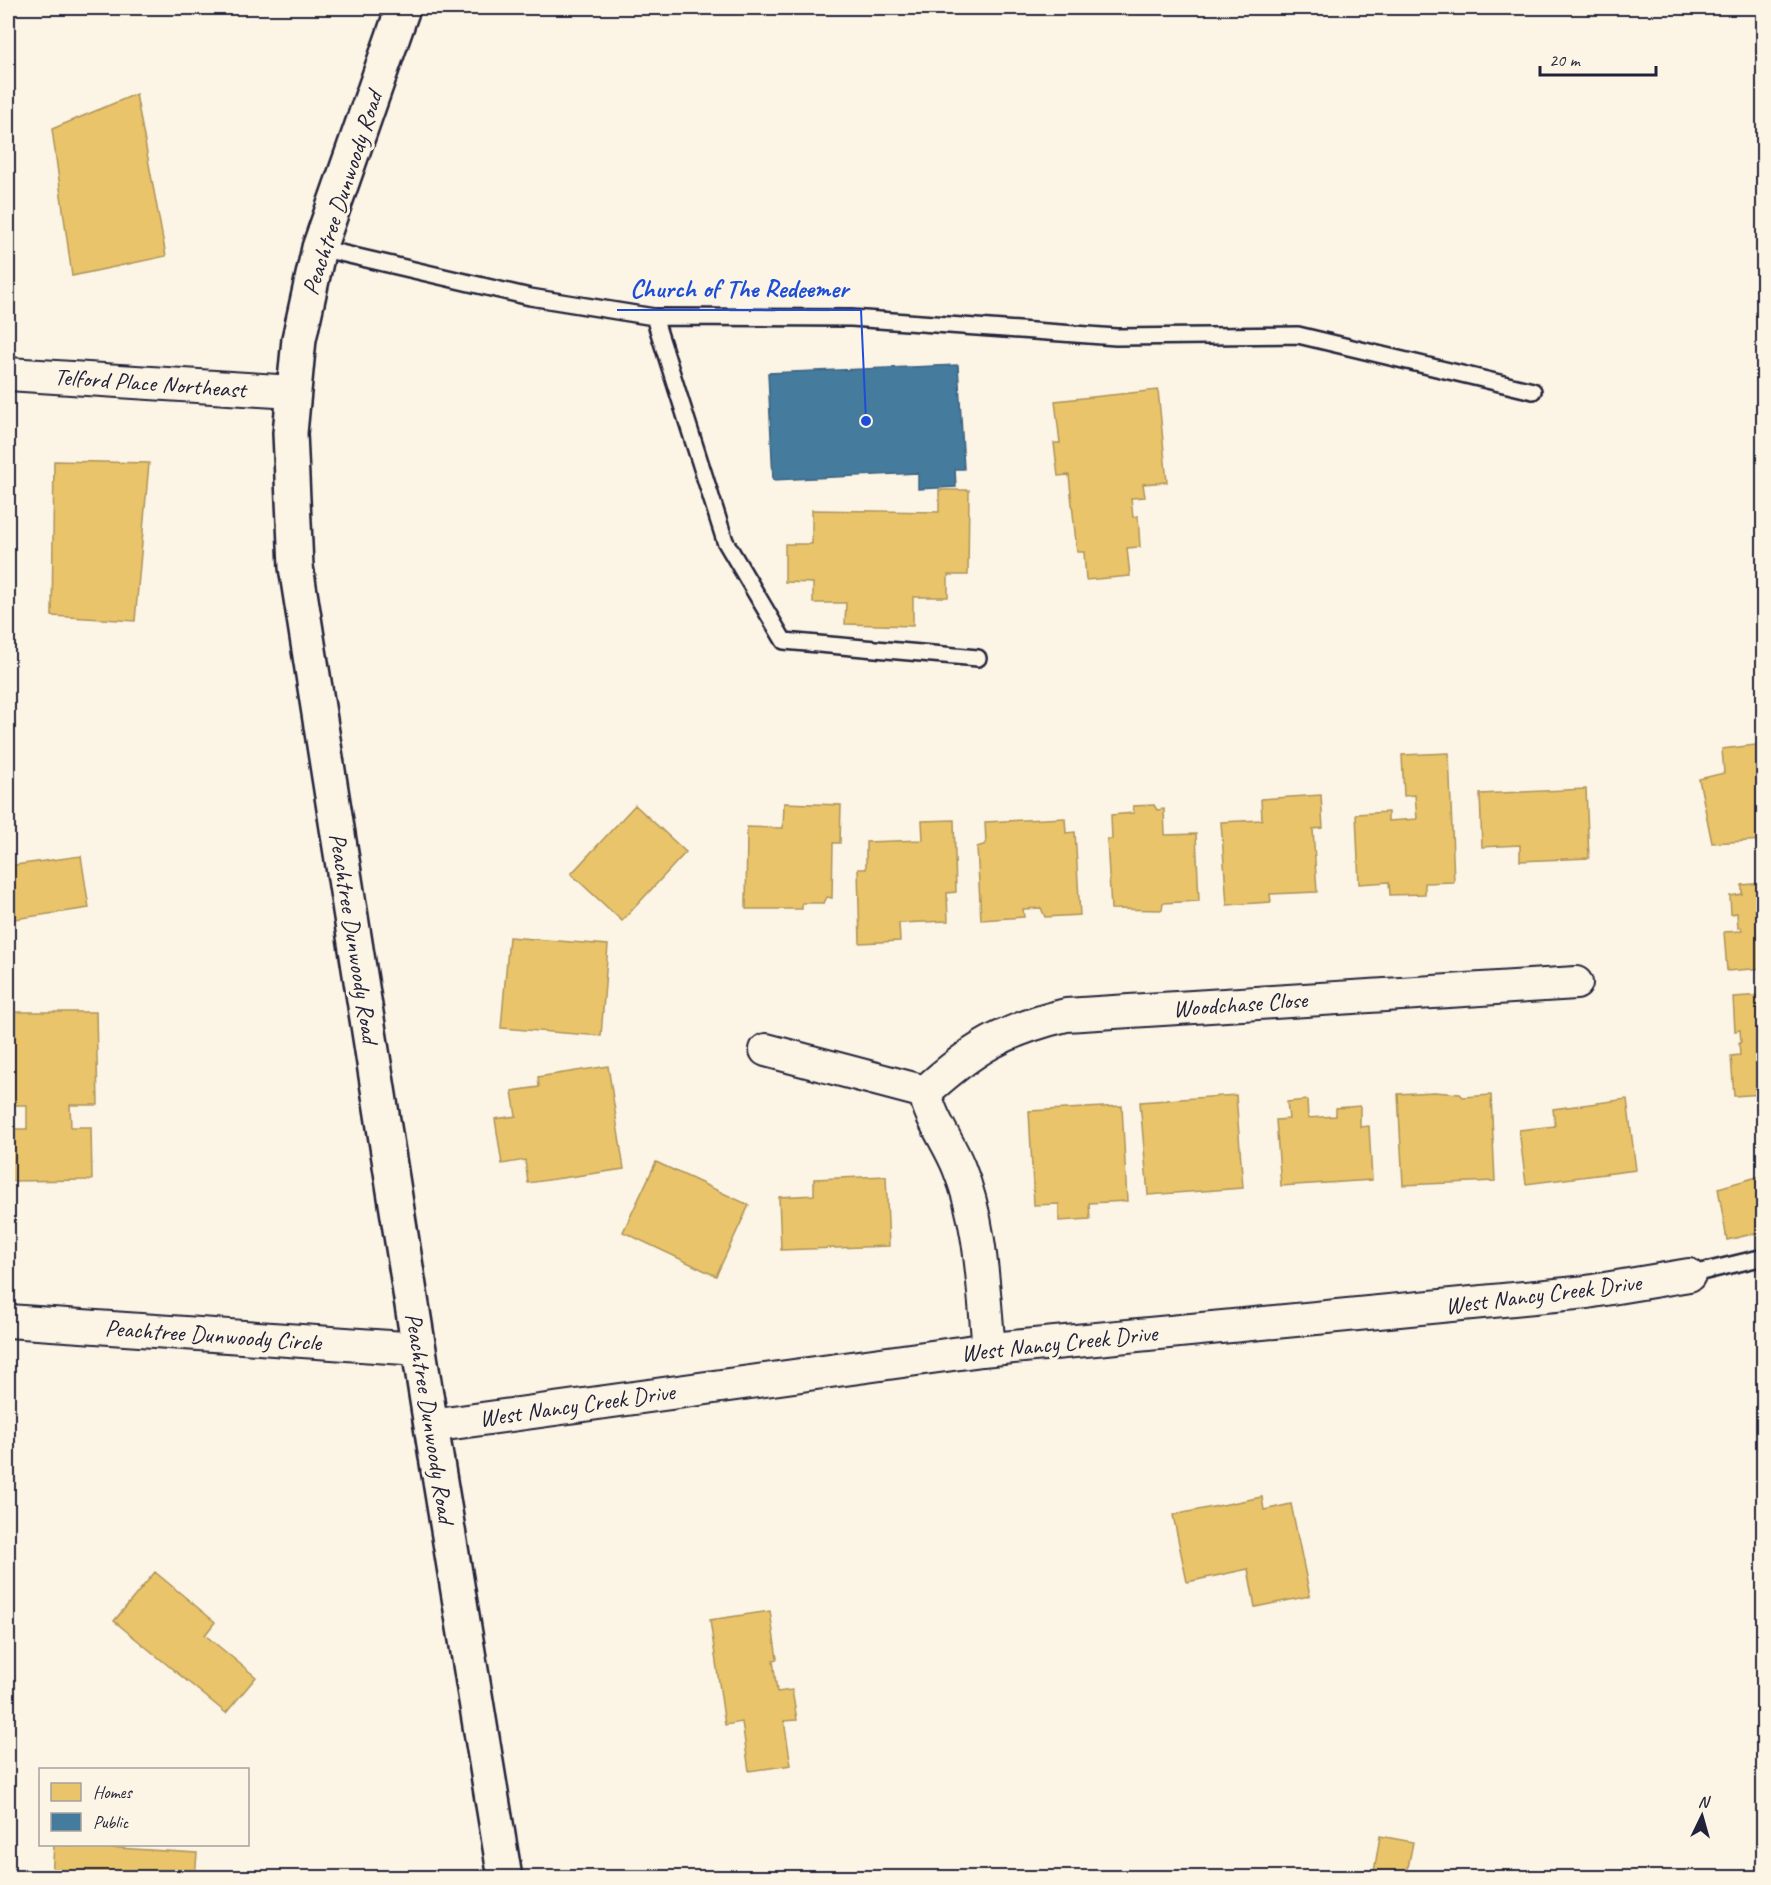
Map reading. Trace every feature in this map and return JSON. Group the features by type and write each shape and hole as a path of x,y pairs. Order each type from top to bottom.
{"main road":[{"name":"Peachtree Dunwoody Road","path":"403,8 319,248 299,339 290,433 296,567 418,1349 506,1878"}],"street":[{"name":"Telford Place Northeast","path":"8,374 293,392"},
{"name":"Woodchase Close","path":"925,1092 961,1060 993,1040 1033,1023 1066,1015 1576,983"},
{"path":"766,1050 925,1092 928,1104 959,1168 975,1221 989,1349"},
{"name":"West Nancy Creek Drive","path":"431,1426 989,1349 1587,1292 1689,1275"},
{"name":"Peachtree Dunwoody Circle","path":"8,1321 418,1349"}],"lane":[{"path":"319,248 530,297 654,317 851,318 1116,337 1298,335 1533,391"},
{"path":"654,317 725,541 784,641 978,658"},
{"path":"1689,1275 1764,1257"}],"building: Homes":[{"path":"136,94 166,256 72,276 52,129"},
{"path":"1158,390 1167,482 1143,484 1145,497 1131,498 1133,517 1138,516 1140,547 1127,548 1130,576 1086,580 1084,552 1077,552 1069,475 1058,476 1054,443 1060,443 1055,401"},
{"path":"54,461 149,463 135,621 52,616"},
{"path":"939,490 969,490 968,575 948,575 948,597 913,597 913,626 845,624 846,603 813,603 813,583 785,582 785,544 812,544 812,510 939,512"},
{"path":"1764,744 1764,840 1712,843 1699,779 1724,773 1722,749"},
{"path":"1449,753 1454,882 1425,883 1425,894 1390,895 1389,882 1359,884 1356,814 1388,812 1388,821 1417,819 1415,795 1404,796 1402,755"},
{"path":"1586,789 1589,858 1520,861 1520,845 1482,847 1480,794"},
{"path":"1321,795 1323,828 1313,829 1317,892 1270,894 1271,902 1227,905 1221,822 1262,820 1261,799"},
{"path":"784,803 841,805 840,843 833,843 832,898 827,897 824,903 802,903 802,909 746,909 747,827 783,828"},
{"path":"635,805 686,852 622,921 571,874"},
{"path":"1154,805 1157,810 1164,809 1165,835 1196,834 1199,901 1163,903 1162,910 1111,909 1107,839 1112,839 1111,815 1134,813 1133,806"},
{"path":"1065,818 1066,833 1075,832 1080,915 1045,917 1041,908 1023,909 1024,917 981,920 977,847 986,844 985,822"},
{"path":"954,820 956,892 947,893 948,921 899,923 900,941 860,943 858,869 866,869 866,842 923,840 922,821"},
{"path":"81,856 89,908 8,920 8,866"},
{"path":"1764,883 1764,968 1727,971 1724,932 1742,931 1741,927 1738,928 1737,913 1731,914 1730,896 1742,894 1742,885"},
{"path":"509,937 608,945 601,1036 501,1028"},
{"path":"1764,995 1764,1094 1734,1096 1731,1056 1740,1055 1739,1043 1741,1042 1740,1030 1735,1031 1733,997"},
{"path":"8,1012 96,1012 98,1105 70,1105 71,1127 91,1127 92,1180 8,1181 8,1129 27,1129 27,1105 8,1105"},
{"path":"608,1066 624,1169 528,1183 525,1160 502,1164 495,1119 516,1116 512,1091 539,1087 538,1077"},
{"path":"1434,1092 1460,1094 1463,1097 1491,1095 1495,1181 1403,1185 1398,1094"},
{"path":"1236,1095 1243,1188 1148,1195 1140,1102"},
{"path":"1627,1099 1636,1170 1526,1184 1519,1130 1555,1126 1553,1109"},
{"path":"1307,1100 1308,1118 1336,1116 1336,1108 1360,1106 1360,1127 1369,1126 1372,1180 1281,1186 1276,1120 1289,1119 1287,1102"},
{"path":"1122,1106 1127,1201 1089,1203 1090,1219 1059,1221 1059,1204 1034,1205 1029,1111"},
{"path":"656,1162 749,1205 716,1276 623,1232"},
{"path":"1764,1175 1764,1237 1758,1238 1757,1233 1727,1240 1718,1188"},
{"path":"886,1176 889,1246 781,1250 779,1197 814,1195 814,1179"},
{"path":"1262,1497 1264,1510 1291,1504 1310,1596 1255,1607 1248,1569 1187,1582 1173,1515"},
{"path":"155,1572 215,1622 205,1635 256,1677 226,1713 114,1621"},
{"path":"770,1611 777,1659 773,1660 777,1692 792,1690 797,1720 784,1721 791,1765 749,1771 742,1722 725,1725 710,1620"},
{"path":"1380,1836 1413,1842 1406,1878 1373,1878"},
{"path":"54,1846 197,1853 195,1878 52,1878"}],"building: Public":[{"path":"958,365 964,469 955,469 956,487 918,489 918,473 773,480 768,373"}],"place":[{"name":"Church of The Redeemer","path":"866,421"}]}
